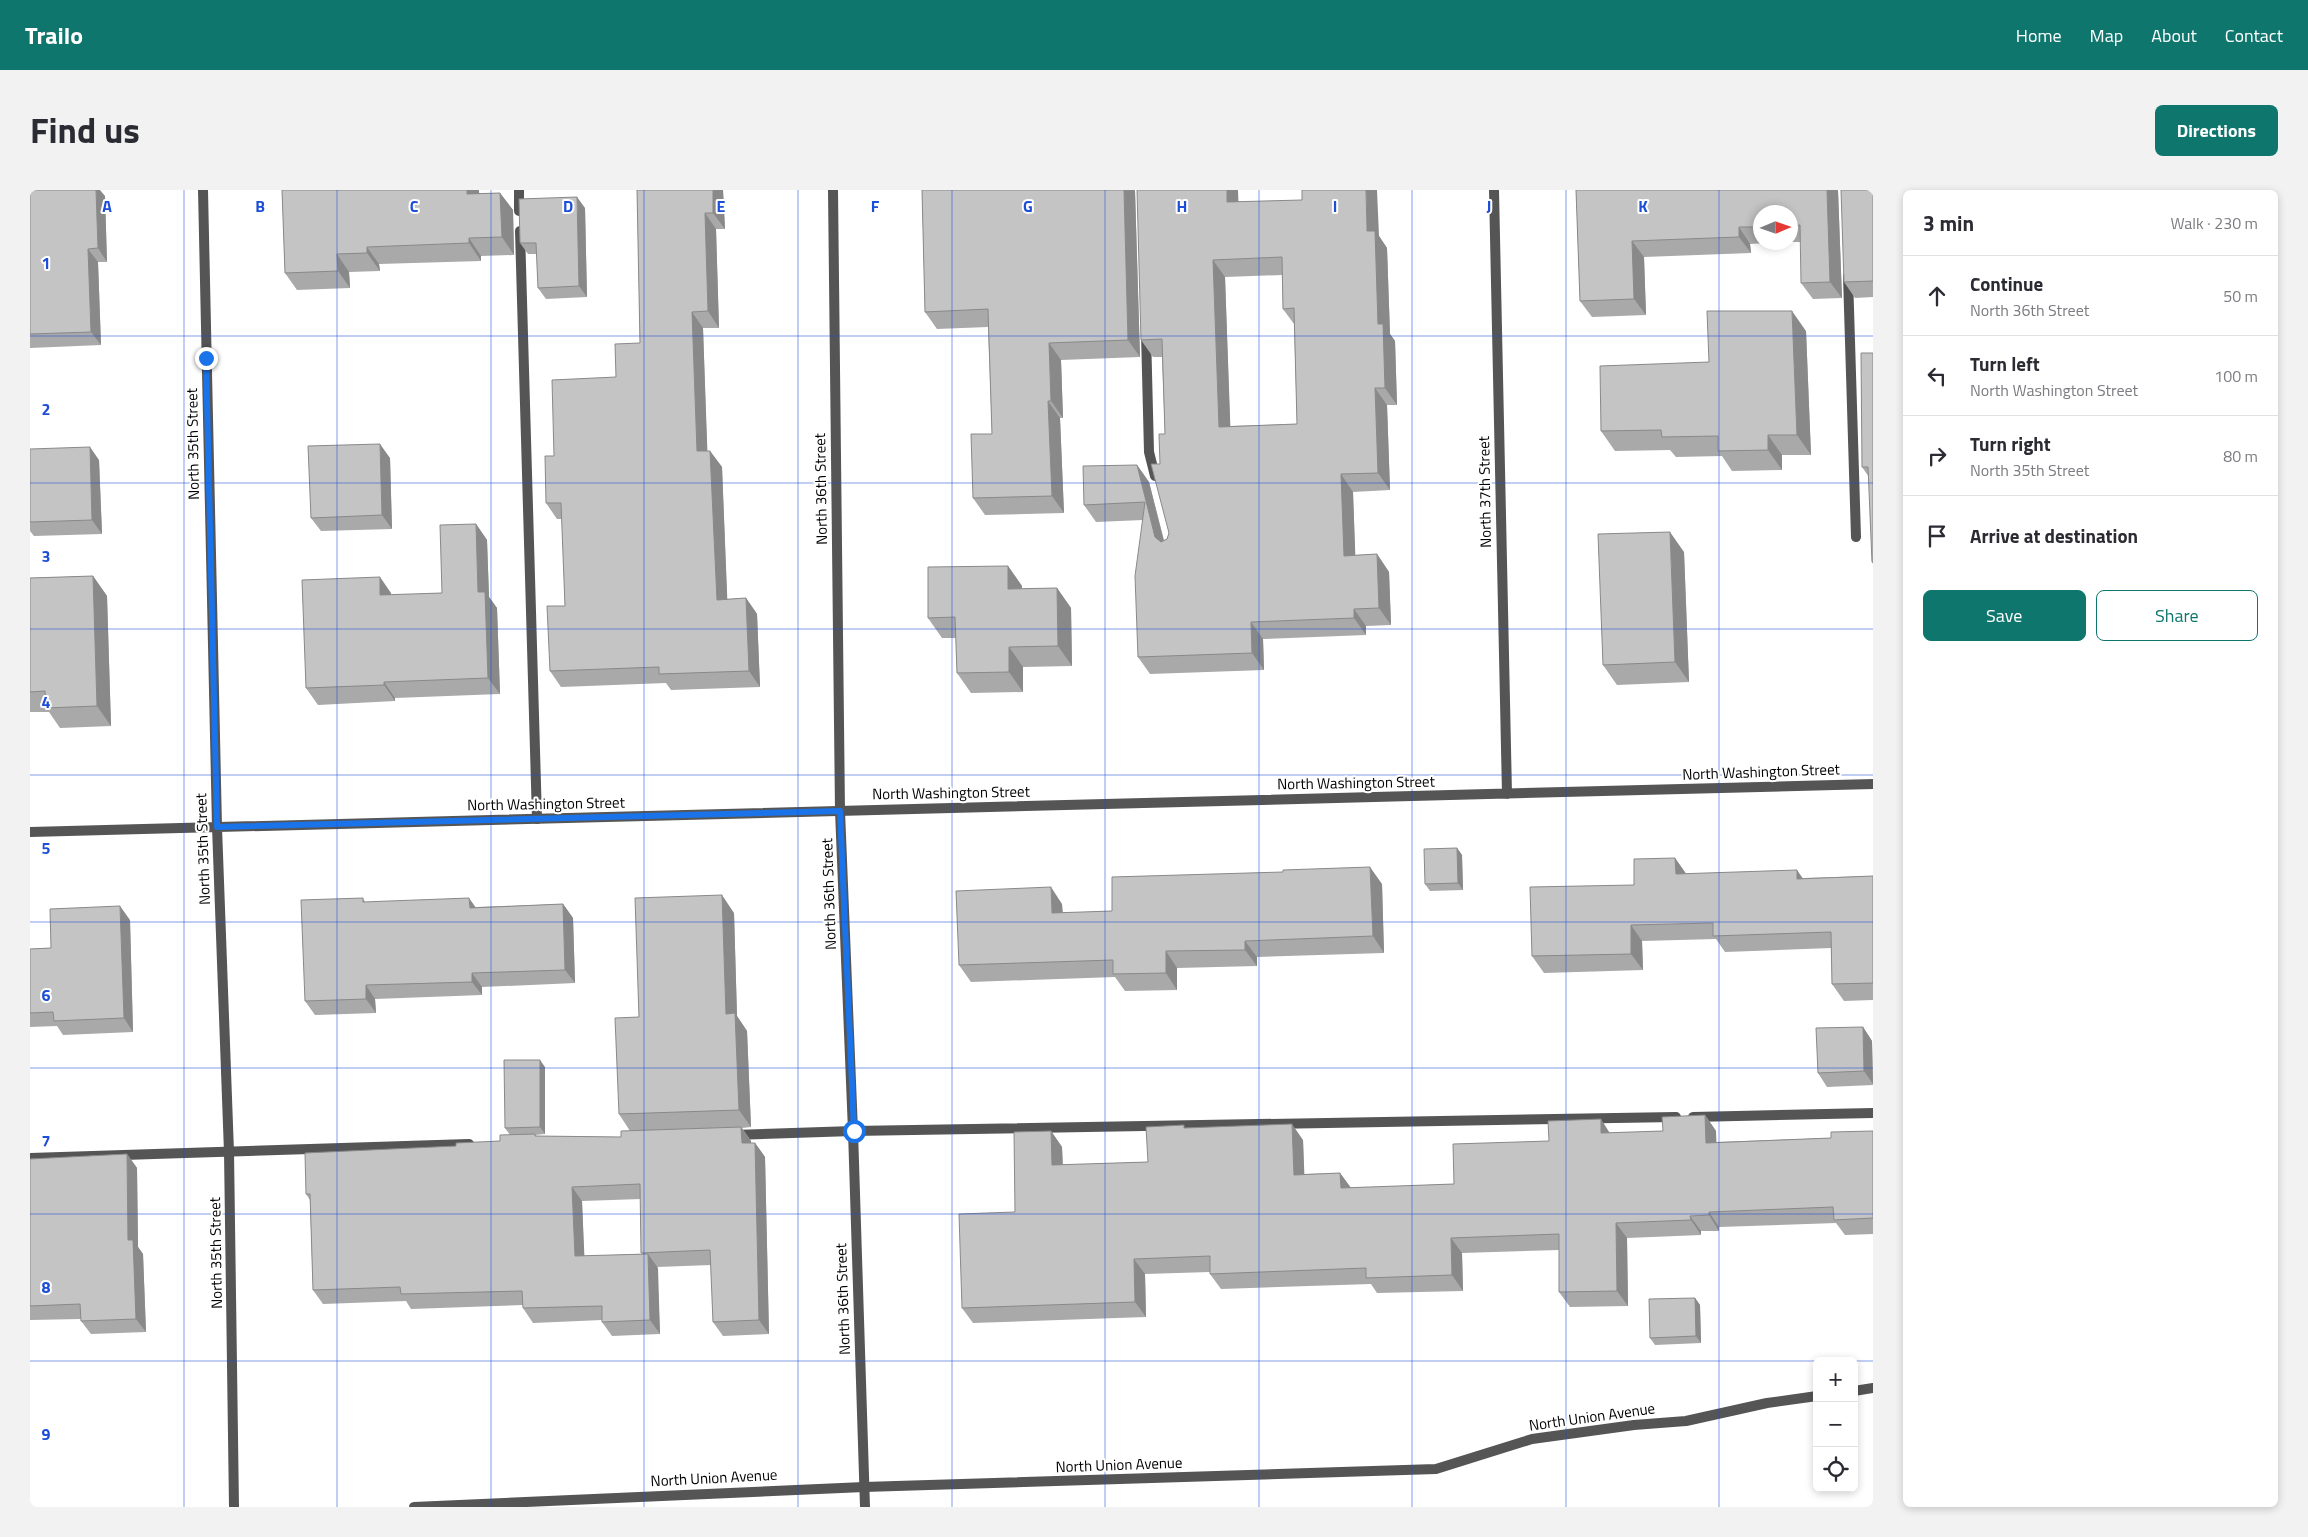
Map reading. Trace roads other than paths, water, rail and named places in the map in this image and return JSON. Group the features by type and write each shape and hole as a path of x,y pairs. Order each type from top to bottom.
{"street":[{"name":"North 35th Street","path":"203,190 217,827 230,1152 234,1507"},
{"path":"519,190 537,819"},
{"name":"North 36th Street","path":"833,190 840,811 854,1131 865,1507"},
{"name":"North 37th Street","path":"1494,190 1507,794"},
{"path":"1848,269 1856,537"},
{"path":"1146,326 1148,452 1158,488"},
{"name":"North Washington Street","path":"30,832 1873,784"},
{"path":"725,1135 854,1131 1873,1114"},
{"path":"30,1158 477,1144"},
{"path":"1858,1390 1873,1388"},
{"name":"North Union Avenue","path":"414,1507 864,1487 1436,1470 1532,1439 1634,1425 1686,1421 1767,1403 1813,1397"}]}
